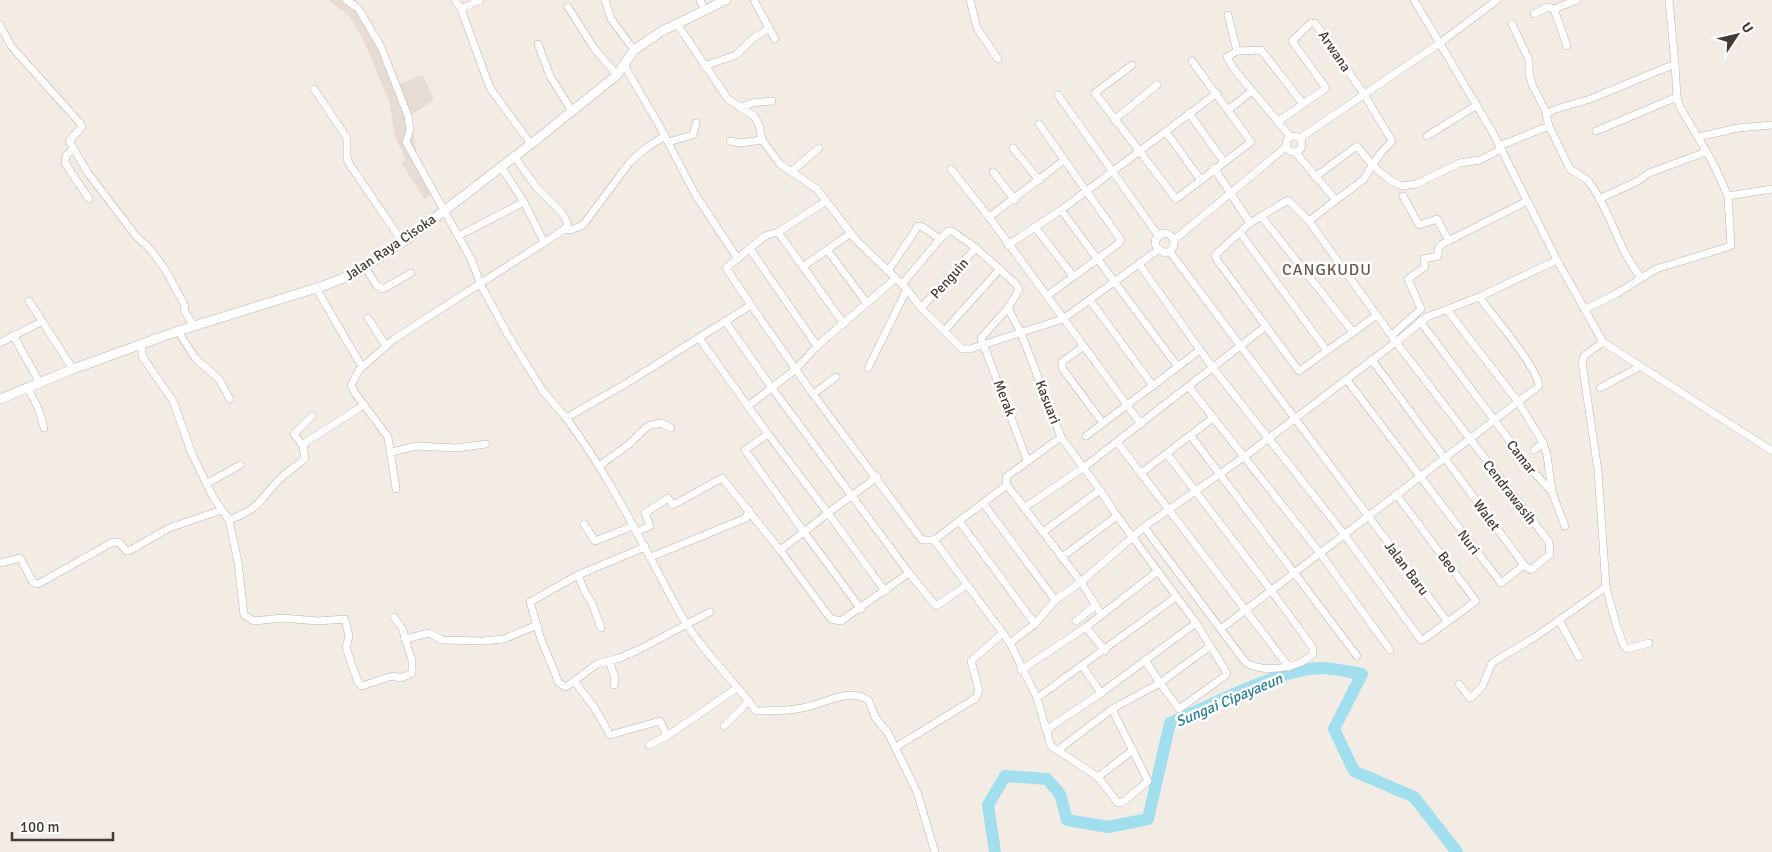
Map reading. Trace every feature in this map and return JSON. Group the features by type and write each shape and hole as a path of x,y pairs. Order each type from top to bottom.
{"street":[{"path":"346,0 358,8 381,47 408,116 410,130 406,142 443,211 472,259 481,285 508,335 543,391 566,418 599,466 688,625 756,711 775,712 809,707 840,696 864,697 869,701 875,717 896,747 920,798 935,852"},
{"path":"456,0 490,88 531,144"},
{"path":"461,9 480,0"},
{"path":"605,0 611,19 634,50"},
{"path":"700,0 705,11"},
{"name":"Jalan Raya Cisoka","path":"0,399 73,369 142,344 316,288 346,277 365,267 501,167 617,75 634,50 677,24 726,0"},
{"path":"754,0 776,39"},
{"path":"970,0 977,28 998,59"},
{"path":"1414,0 1500,148 1557,260 1603,342 1772,451"},
{"path":"1300,138 1440,43 1497,0"},
{"path":"1534,14 1577,0"},
{"path":"1585,308 1616,294 1641,278 1671,263 1731,246 1728,196 1698,137 1684,116 1677,96 1669,0"},
{"path":"568,7 594,48 617,75"},
{"path":"1554,9 1567,46"},
{"path":"1228,15 1237,51"},
{"name":"Arwana","path":"1277,122 1326,88 1292,41 1312,23 1318,24 1364,94"},
{"path":"677,24 728,99 754,116 759,124 762,140 780,164 817,189 825,202 851,233 904,286 921,308 962,349 985,344 1063,319 1158,250"},
{"path":"1512,24 1529,60 1529,73 1532,84 1547,114 1549,126 1570,169 1584,176 1598,199 1620,247 1641,278"},
{"path":"0,25 11,46 82,125 69,139 72,149 122,219 152,251 166,271 184,304 185,312 194,326"},
{"path":"704,66 736,55 752,39 769,28"},
{"path":"538,44 550,76 572,111"},
{"path":"1290,136 1252,91 1227,57 1237,51 1261,50 1303,104"},
{"path":"1132,65 1095,93 1176,199 1214,168 1251,142 1229,109 1192,61"},
{"path":"1547,114 1590,99 1675,64"},
{"path":"624,65 695,194 738,259"},
{"path":"1114,120 1157,85"},
{"path":"314,89 347,138 347,159 350,166 402,241"},
{"path":"1229,109 1252,91"},
{"path":"1008,245 1061,210 1217,93"},
{"path":"1309,221 1363,180 1372,165 1392,141 1364,94"},
{"path":"1058,95 1158,235"},
{"path":"1596,131 1677,96"},
{"path":"740,108 752,103 772,101"},
{"path":"1427,136 1476,105"},
{"path":"1189,113 1224,162"},
{"path":"565,229 571,230 590,218 617,177 646,148 666,139 693,135 696,123"},
{"path":"1039,124 1063,161 1086,190 1120,240 1097,260 1047,296"},
{"path":"1698,137 1738,128 1772,124"},
{"path":"1315,177 1357,146 1372,165 1390,180 1402,186 1416,184 1460,163 1480,160 1500,148 1549,126"},
{"path":"1166,132 1200,179"},
{"path":"1158,250 1165,253 1170,252 1173,248 1174,240 1286,147 1286,141 1290,136 1295,135 1300,138 1302,147 1295,152"},
{"path":"730,141 740,143 762,140"},
{"path":"1286,147 1295,152 1336,200"},
{"path":"791,172 819,148"},
{"path":"1013,148 1039,180"},
{"path":"72,149 66,156 65,163 89,199"},
{"path":"1598,199 1638,181 1648,173 1706,152"},
{"path":"396,489 392,452 388,437 351,385 352,379 362,367 386,346 565,229 568,224 562,213 537,188 514,156"},
{"path":"989,217 1015,200 1063,161"},
{"path":"501,167 524,202 544,242"},
{"path":"1214,168 1250,223"},
{"path":"951,169 989,217 1141,424"},
{"path":"993,172 1015,200"},
{"path":"1728,196 1772,189"},
{"path":"1402,196 1419,225 1437,219 1449,240"},
{"name":"Cendrawasih","path":"1262,216 1288,200 1309,221 1396,342 1550,545 1550,554 1531,570"},
{"path":"1392,335 1421,309 1408,279 1425,268 1424,259 1438,256 1438,248 1449,240 1527,201"},
{"path":"458,236 524,202"},
{"path":"825,202 778,232 765,236 726,268 813,394 922,540 934,540 1006,485"},
{"path":"1061,210 1178,367"},
{"path":"1353,332 1262,216 1250,223 1215,255 1299,371 1377,315"},
{"path":"888,271 915,228 923,227 940,239"},
{"path":"1035,227 1073,276"},
{"path":"868,368 904,286 940,239 948,231 952,230 1000,269 1017,285 1019,290 1008,308 982,336 985,344"},
{"path":"778,232 844,324"},
{"path":"804,266 828,251 851,233"},
{"path":"1158,235 1169,234 1174,240"},
{"path":"1240,234 1327,351"},
{"path":"1158,235 1155,240 1158,250"},
{"name":"Penguin","path":"921,308 976,248"},
{"path":"750,249 817,346"},
{"path":"828,251 866,302"},
{"name":"Jalan Baru","path":"1170,252 1447,621"},
{"path":"1010,642 1035,624 1055,600 1081,582 1144,527 1244,457 1396,342 1420,321 1479,297 1557,260"},
{"path":"1139,264 1213,368 1344,534 1421,640 1447,621"},
{"path":"365,267 377,286 383,289 411,273"},
{"path":"944,331 1000,269"},
{"path":"748,406 796,369 817,346 896,278"},
{"path":"316,288 362,367"},
{"path":"1222,628 1396,494 1519,403 1538,386 1538,379 1479,297"},
{"path":"1090,300 1153,386"},
{"path":"29,301 73,369"},
{"path":"566,418 627,383 751,305"},
{"name":"Kasuari","path":"1008,308 1021,332 1061,436 1196,623 1209,647 1225,670 1225,676 1182,708 1177,709 1160,683"},
{"path":"1447,310 1519,403 1543,443 1547,455 1552,492 1564,526"},
{"path":"368,318 386,346"},
{"path":"725,321 772,388 909,573 936,606 967,585"},
{"name":"Camar","path":"1420,321 1531,469 1552,492"},
{"path":"0,343 41,322"},
{"path":"1024,508 1083,468 1266,326"},
{"path":"178,331 195,358 219,379 230,399"},
{"path":"14,335 40,383"},
{"path":"699,338 885,591"},
{"path":"1603,342 1584,356 1582,362 1598,471 1606,587 1624,646 1627,649 1649,643"},
{"path":"142,344 142,356 174,400 187,444 229,520 238,562 242,612 246,618 254,621 282,618 318,621 345,619 349,636 346,648 358,682 362,686 394,675 401,678 412,674 412,660 403,630 394,617"},
{"name":"Merak","path":"985,344 1026,456"},
{"path":"1084,346 1062,362 1062,368 1103,423"},
{"path":"1086,436 1200,350"},
{"name":"Walet","path":"1372,360 1524,565 1531,570"},
{"path":"1600,388 1639,367"},
{"path":"813,394 836,378"},
{"path":"1346,380 1421,476"},
{"path":"1188,387 1320,553 1390,650"},
{"path":"28,388 40,410 44,428"},
{"path":"304,446 364,404"},
{"path":"229,520 248,513 261,503 274,486 305,458 304,446 294,434 312,416"},
{"path":"1141,473 1213,418"},
{"path":"599,466 628,445 648,426 661,422 671,428"},
{"path":"768,434 745,450 861,609"},
{"path":"1061,436 1026,456 1006,476 1006,485 1081,582 1101,614"},
{"path":"1191,436 1357,656"},
{"path":"1117,442 1289,667"},
{"path":"1534,450 1543,443"},
{"path":"392,452 416,446 456,448 486,444"},
{"path":"1144,527 1222,628 1246,663 1260,668 1289,667 1310,657 1314,651 1271,590 1193,491 1167,454"},
{"path":"208,484 240,465"},
{"name":"Nuri","path":"1421,476 1501,583 1524,565"},
{"path":"584,524 595,541 650,526 645,514 668,498 673,505 722,478 780,550 831,619 841,622 909,573"},
{"path":"780,550 877,478"},
{"path":"1042,532 1100,490"},
{"name":"Beo","path":"1396,494 1476,599 1476,601 1447,621"},
{"path":"983,503 1055,600"},
{"path":"0,563 20,558 33,582 38,584 113,542 120,543 126,551 129,551 169,528 222,510"},
{"path":"651,558 746,518 749,510"},
{"path":"1062,557 1117,516"},
{"path":"959,521 1035,624"},
{"path":"934,540 1010,642 1037,698 1051,746 1098,777 1118,803 1123,802 1148,781 1112,709"},
{"path":"645,547 578,575 530,602 559,683 566,687 588,668 640,649 710,612"},
{"path":"1022,670 1086,627 1158,571"},
{"path":"578,575 592,603 601,628"},
{"path":"1459,684 1470,698 1482,687 1492,663 1606,587"},
{"path":"1037,698 1083,667 1176,597"},
{"path":"1076,621 1096,605"},
{"path":"1559,620 1579,657"},
{"path":"1046,730 1101,693 1196,623"},
{"path":"405,639 429,633 443,640 483,642 504,639 537,625"},
{"path":"1086,627 1105,651"},
{"path":"896,747 976,698 979,690 971,661 1003,633"},
{"path":"1058,750 1112,709 1160,683 1209,647"},
{"path":"1145,660 1160,683"},
{"path":"609,661 615,678 614,685"},
{"path":"1083,667 1101,693"},
{"path":"574,681 594,707 610,735 660,721 667,736"},
{"path":"649,745 667,736 737,688"},
{"path":"724,726 749,701"},
{"path":"1098,777 1133,750"}],"shaded area":[{"path":"328,0 356,0 400,84 423,75 434,100 411,115 417,157 435,193 424,199 401,162 406,161 395,136 389,101 362,37 350,17"}],"waterway":[{"name":"Sungai Cipayaeun","path":"995,852 988,805 1005,776 1047,779 1060,794 1067,820 1108,827 1148,819 1170,723 1224,698 1265,682 1304,670 1321,668 1362,674 1334,729 1354,771 1414,797 1457,852"}],"district":[{"name":"CANGKUDU","path":"1327,269"}]}
